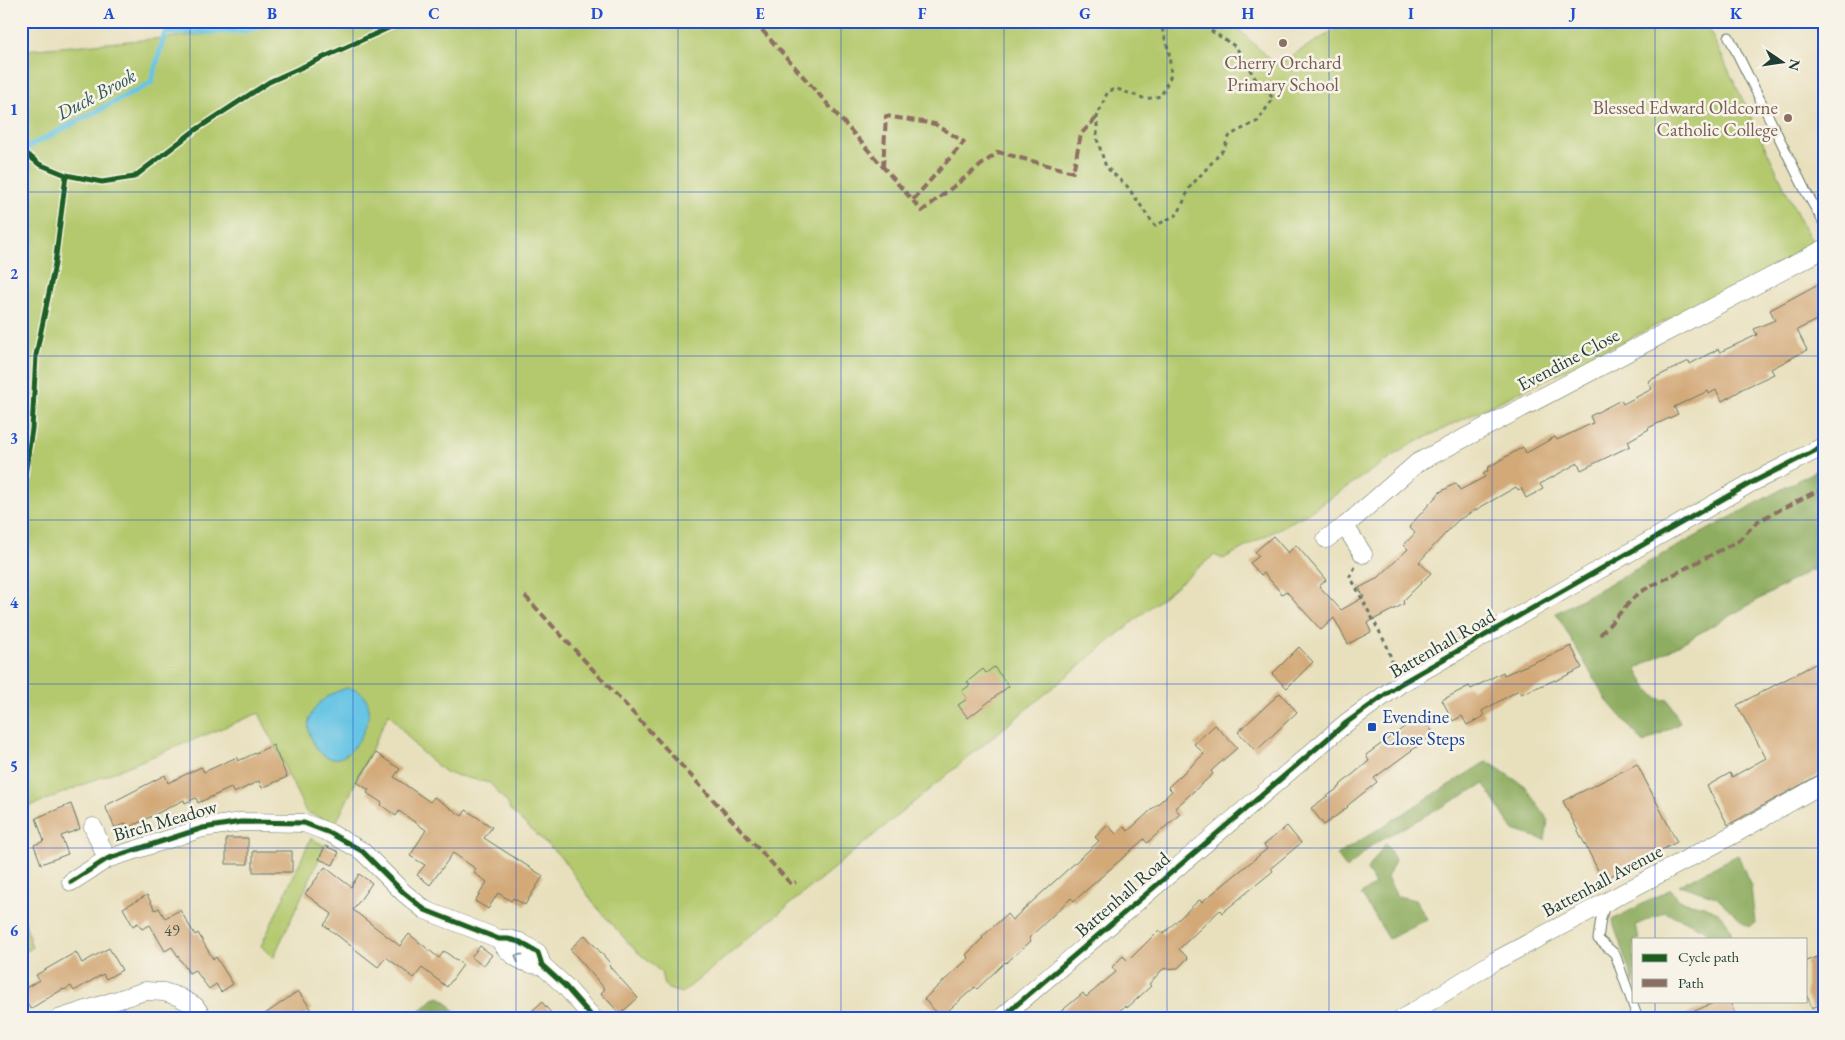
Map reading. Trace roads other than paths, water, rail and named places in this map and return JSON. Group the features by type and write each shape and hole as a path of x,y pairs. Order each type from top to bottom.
{"street":[{"name":"Evendine Close","path":"1326,539 1344,526 1416,463 1824,249"},
{"name":"Battenhall Road","path":"1000,1019 1338,729 1400,684 1749,484 1824,446"},
{"path":"1344,526 1363,554"},
{"name":"Battenhall Avenue","path":"1402,1019 1495,961 1738,832 1824,783"},
{"name":"Birch Meadow","path":"72,882 107,859 203,828 241,822 304,823 330,833 362,851 424,910 498,939 504,947 532,966 542,965 565,986 594,1019"},
{"name":"Birch Meadow","path":"93,827 107,859"},
{"path":"58,1019 145,991 164,992 179,997 196,1006 204,1019"}],"lane":[{"path":"1729,37 1824,223"},
{"path":"1606,902 1601,918 1598,939 1615,954 1638,1019"}],"water":[{"path":"347,688 359,692 366,699 369,709 367,721 357,743 350,752 342,757 327,757 318,750 312,740 309,731 311,714 322,700"}],"waterway":[{"name":"Duck Brook","path":"21,157 30,146 151,83 165,33 245,31 274,21"}],"place":[{"name":"Cherry Orchard Primary School","path":"1283,43"},
{"name":"Blessed Edward Oldcorne Catholic College","path":"1788,118"},
{"name":"Evendine Close Steps","path":"1372,727"}]}
